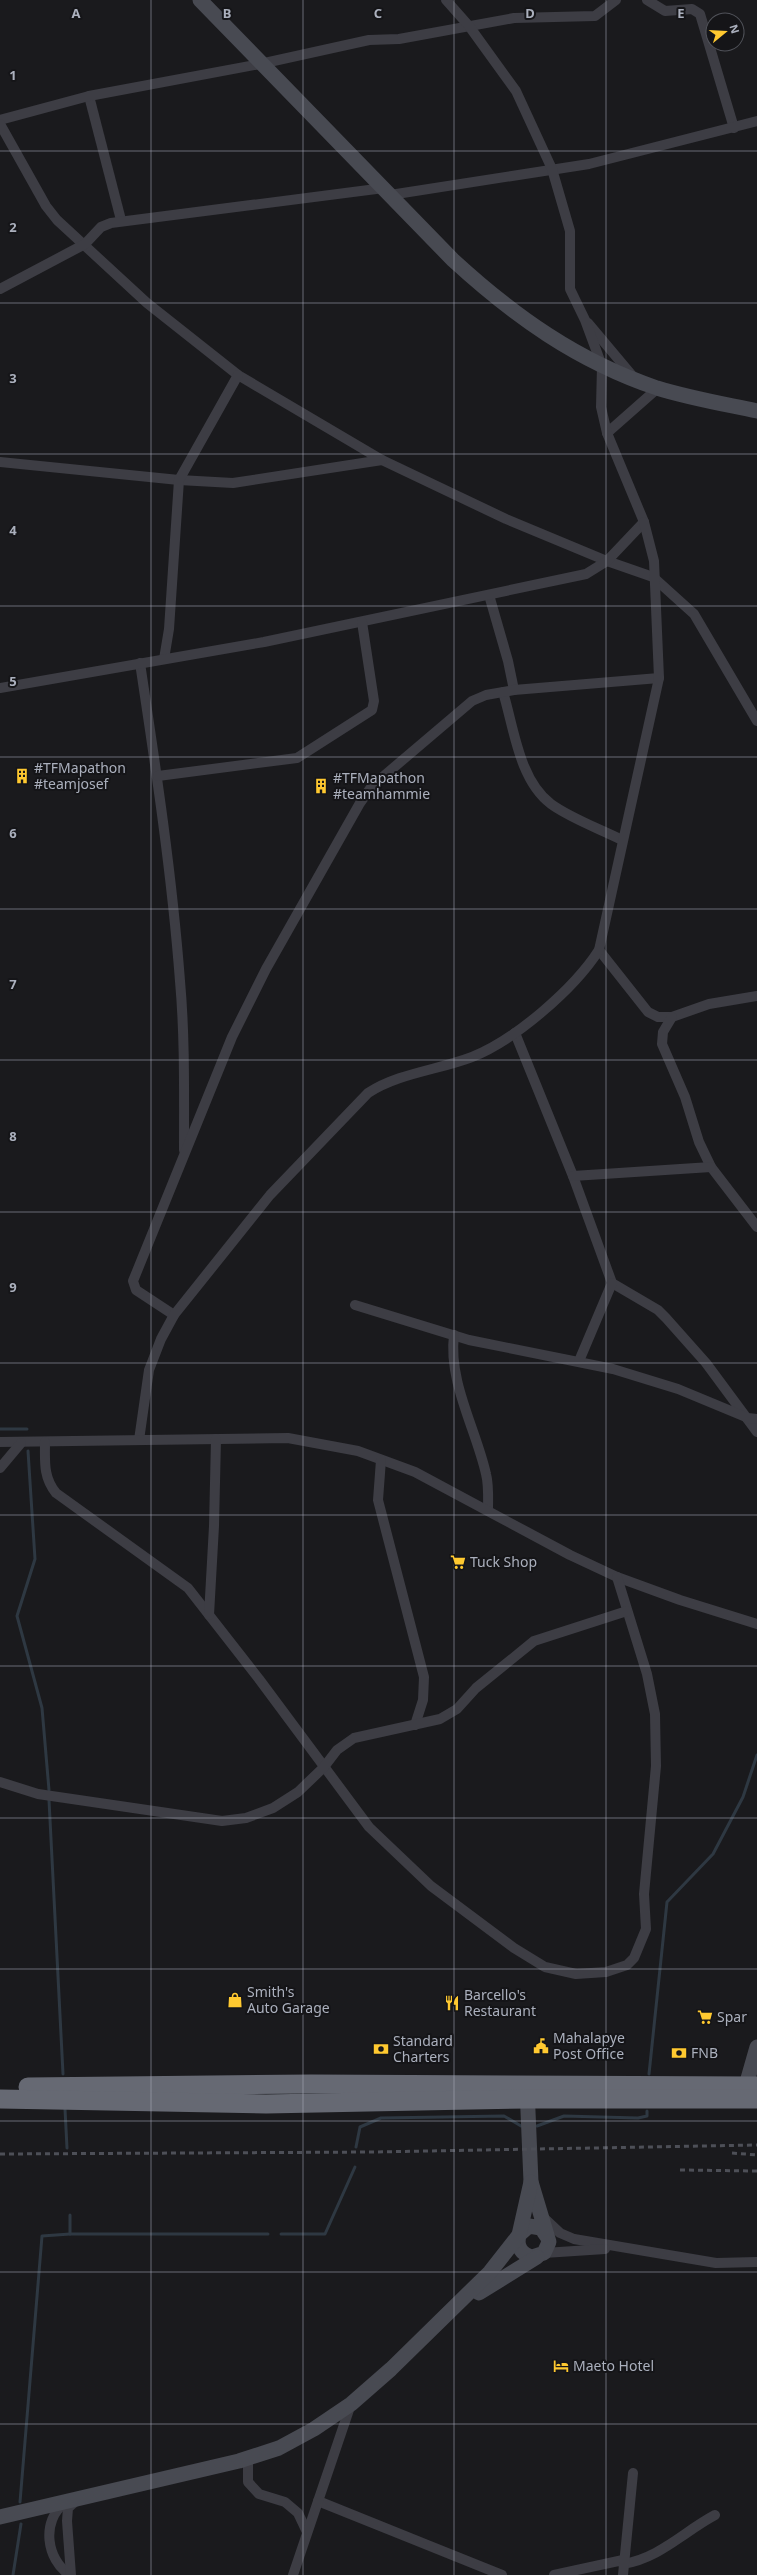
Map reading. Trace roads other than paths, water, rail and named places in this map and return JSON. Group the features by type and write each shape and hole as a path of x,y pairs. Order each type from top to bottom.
{"highway":[{"path":"0,2087 527,2092 752,2091"},
{"path":"0,2099 266,2104 527,2092"}],"street":[{"path":"200,0 260,64 453,260 494,297 537,330 602,366 636,380 658,388 757,411"},
{"path":"139,1440 150,1370 161,1339 174,1315 270,1195 368,1093 382,1084 471,1057 515,1033 588,967 599,950 622,840 659,678 660,656 653,577 654,561 644,522 607,433 601,406 602,366 585,320 570,289 570,231 552,169 516,91 469,26 446,0"},
{"path":"0,120 89,96 260,64 369,40 391,40 514,18 595,16 616,0"},
{"path":"647,0 665,11 692,8 700,14 734,128"},
{"path":"89,96 121,220"},
{"path":"0,289 85,244 101,227 121,220 387,192 552,169 596,162 757,122"},
{"path":"0,124 46,206 58,220 147,303 238,375 382,460 506,518 607,562 653,577 694,614 757,721"},
{"path":"585,320 636,380"},
{"path":"164,659 169,629 179,480 238,375"},
{"path":"607,433 658,388"},
{"path":"0,462 179,480 249,482 382,460"},
{"path":"0,688 362,622 586,574 607,562 644,522"},
{"path":"489,595 508,661 508,691 526,768 538,790 551,804 622,840"},
{"path":"158,776 297,758 372,710 374,701 362,622"},
{"path":"140,663 158,776 180,981 184,1067 184,1156"},
{"path":"174,1315 136,1290 133,1281 232,1037 266,969 360,803 372,786 472,701 486,695 508,691 659,678"},
{"path":"599,950 648,1012 658,1017 672,1017 709,1004 757,996"},
{"path":"672,1017 663,1032 662,1044 685,1097 699,1142 711,1167 757,1227"},
{"path":"515,1033 574,1176 612,1283 658,1310 706,1363 753,1419 757,1432"},
{"path":"574,1176 711,1167"},
{"path":"579,1361 612,1283"},
{"path":"355,1305 454,1335 579,1361 678,1389 753,1419"},
{"path":"454,1335 452,1349 454,1369 487,1476 488,1510"},
{"path":"0,1442 21,1443 288,1438 358,1451 415,1472 570,1555 617,1577 680,1600 757,1624"},
{"path":"209,1615 214,1526 216,1439"},
{"path":"45,1442 45,1472 49,1484 56,1493 178,1579 209,1615 369,1827 430,1886 514,1948 545,1967 576,1974 606,1972 627,1965 634,1958 646,1929 644,1894 646,1852 653,1813 656,1766 653,1696 617,1577"},
{"path":"0,1468 21,1443"},
{"path":"381,1460 378,1500 424,1678 423,1700 415,1725"},
{"path":"0,1782 38,1794 222,1821 246,1818 273,1808 298,1792 324,1768 337,1750 354,1738 440,1719 457,1709 476,1688 534,1641 627,1611"},
{"path":"752,2091 757,2047"},
{"path":"527,2092 531,2182 519,2235 520,2249 527,2256 593,2249 637,2250"},
{"path":"431,2331 488,2286 541,2255 548,2246 548,2238 543,2217 531,2182"},
{"path":"543,2217 560,2233 574,2239 716,2263 757,2262"},
{"path":"0,2517 248,2458 279,2448 314,2429 351,2404 431,2331 490,2272 525,2228 533,2226 541,2228 548,2238"},
{"path":"293,2575 351,2404"},
{"path":"248,2458 248,2482 259,2494 285,2502 293,2509 307,2532"},
{"path":"623,2575 623,2562 633,2473"},
{"path":"70,2575 68,2508 73,2500"},
{"path":"70,2575 51,2551 49,2534 57,2509 73,2500"},
{"path":"318,2501 502,2575"},
{"path":"554,2575 623,2562 642,2560 662,2550 715,2515"}],"waterway":[{"path":"0,1429 27,1429"},
{"path":"28,1451 35,1559 17,1616 42,1708 49,1790"},
{"path":"649,2074 667,1902 713,1854 743,1797 757,1755"},
{"path":"49,1800 63,2074"},
{"path":"65,2109 67,2148"},
{"path":"537,2126 564,2116 638,2118 647,2116 647,2111"},
{"path":"356,2147 360,2127 381,2118 504,2116 521,2126"},
{"path":"281,2234 325,2234 355,2167"},
{"path":"70,2215 70,2234"},
{"path":"20,2502 42,2236 70,2234 268,2234"},
{"path":"13,2575 21,2524"}],"railway":[{"path":"0,2154 373,2152 757,2145"},
{"path":"732,2153 757,2155"},
{"path":"680,2170 757,2171"}],"place":[{"name":"#TFMapathon #teamjosef","path":"22,776"},
{"name":"#TFMapathon #teamhammie","path":"321,786"},
{"name":"Tuck Shop","path":"458,1562"},
{"name":"Smith's Auto Garage","path":"235,2000"},
{"name":"Barcello's Restaurant","path":"452,2003"},
{"name":"Spar","path":"705,2017"},
{"name":"Mahalapye Post Office","path":"541,2046"},
{"name":"Standard Charters","path":"381,2049"},
{"name":"FNB","path":"679,2053"},
{"name":"Maeto Hotel","path":"561,2366"}]}
